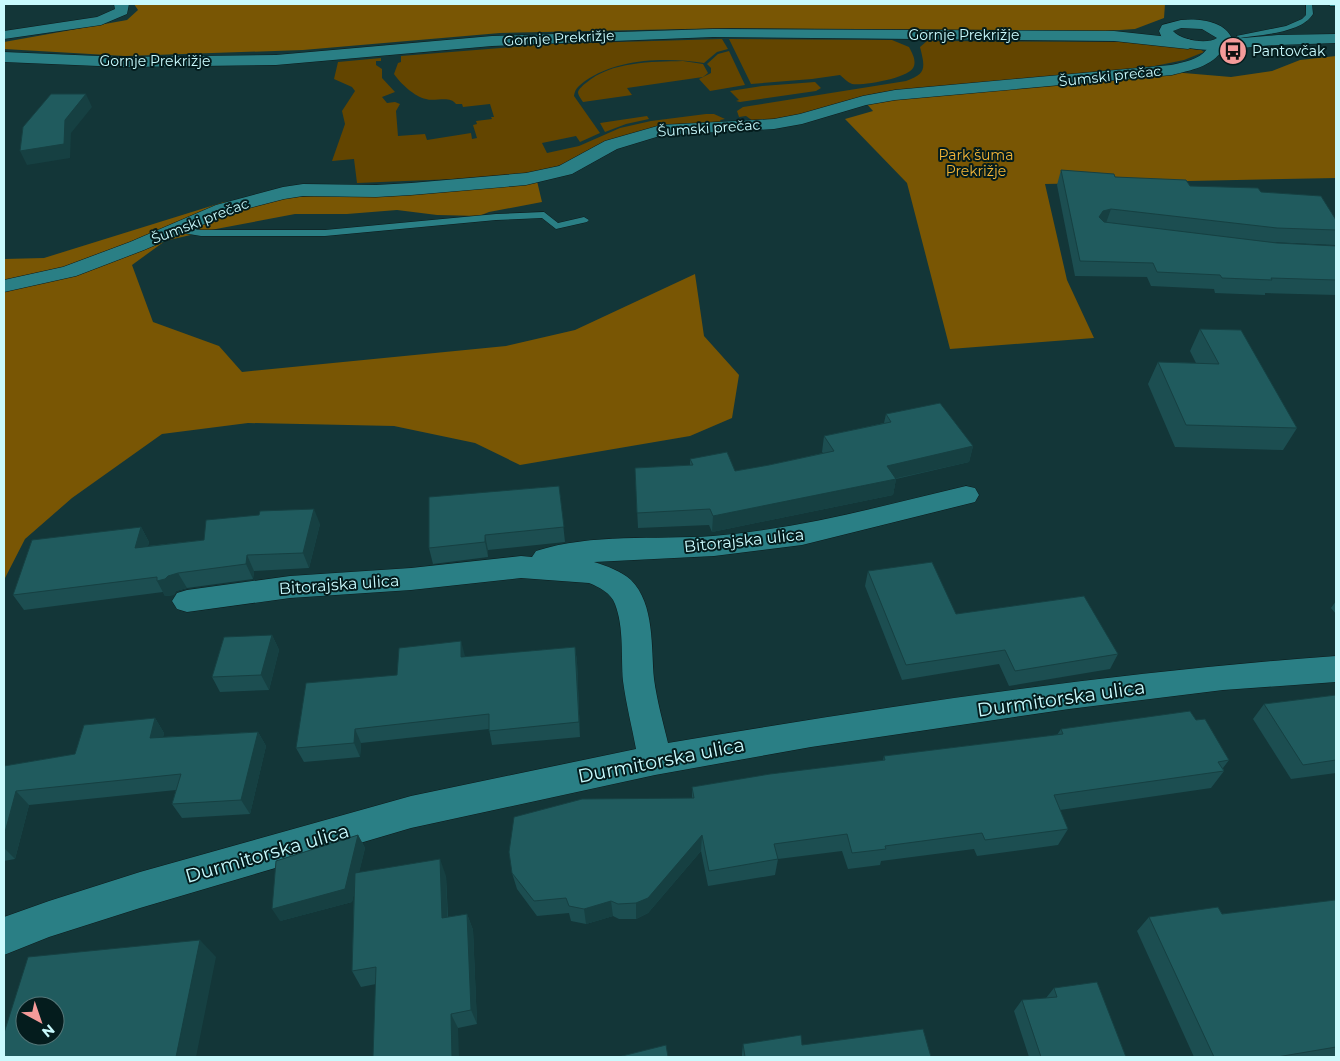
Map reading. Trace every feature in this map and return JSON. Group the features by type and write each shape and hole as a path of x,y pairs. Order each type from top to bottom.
{"street":[{"path":"4,35 100,21 122,11 123,5 121,4"},
{"path":"1181,10 1180,16 1169,27 1167,35 1188,44"},
{"path":"1196,12 1215,37"},
{"name":"Gornje Prekrižje","path":"1114,36 1185,24 1215,37"},
{"name":"Gornje Prekrižje","path":"4,57 132,62 276,60 492,41 617,35 733,33 1114,36 1188,44 1215,37"},
{"path":"1215,37 1240,36 1278,40"},
{"path":"1215,37 1278,40 1336,39"},
{"name":"Šumski prečac","path":"4,286 68,272 223,209 282,193 303,190 394,190 470,186 526,179 565,170 611,145 661,130 774,124 802,119 862,101 894,95 1172,70 1206,59 1214,54 1216,49 1215,37"},
{"name":"Bitorajska ulica","path":"521,567 549,557 580,552 714,546 802,535 966,495"},
{"name":"Bitorajska ulica","path":"187,601 280,588 411,579 521,567 592,572 609,579 622,589 630,603 634,619 639,682 655,760"},
{"name":"Durmitorska ulica","path":"4,936 49,919 140,890 411,812 655,760 811,733 1069,696 1223,677 1336,669"}],"lane":[{"path":"1240,36 1290,27 1303,22 1308,17 1309,4"},
{"path":"177,229 201,233 325,233 544,214 556,226 584,220"}],"shaded area":[{"path":"722,39 728,49 717,52 704,63 674,60 643,61 598,73 580,85 575,91 574,96 600,133 580,142 576,136 542,143 547,153 579,146 620,128 651,121 706,114 714,114 725,119 720,120 722,124 677,125 540,172 478,178 357,183 354,159 332,161 345,124 342,111 355,91 352,87 334,79 338,62 381,58 381,61 376,61 376,65 382,69 382,78 395,92 382,97 387,103 395,102 400,104 396,111 398,136 425,134 427,140 471,133 472,139 477,138 473,125 477,124 476,121 492,119 491,117 494,117 490,104 463,107 462,104 456,104 446,99 430,100 417,96 394,74 398,63 401,62 401,56 549,44"},
{"path":"729,39 892,40 909,47 913,56 914,66 905,74 866,84 852,84 840,75 751,84"},
{"path":"927,41 1123,42 1201,50 1204,52 1184,60 1145,68 877,93 782,120 753,121 746,116 739,117 737,111 743,107 906,81 918,76 923,69 920,47"},
{"path":"729,51 745,85 710,91 699,79 711,73 711,68 707,64 718,54"},
{"path":"683,61 703,64 708,73 703,77 627,88 632,95 583,102 578,94 584,85 607,70 632,64"},
{"path":"815,82 821,88 816,91 740,102 736,101 739,100 730,91 762,86"},
{"path":"647,116 649,119 626,124 605,132 600,123"}],"green space":[{"path":"134,4 1165,4 1164,18 1135,29 1105,31 731,28 500,33 303,50 125,56 4,49 4,42 127,20 138,10"},
{"name":"Park šuma Prekrižje","path":"1336,56 1336,178 1045,184 1067,280 1094,338 950,349 907,183 845,119 873,111 866,103 943,93 1172,72 1231,77 1272,71 1300,60"},
{"path":"537,181 542,202 489,212 479,216 437,215 397,210 347,214 295,214 165,241 132,265 153,322 219,346 242,372 506,346 575,330 695,274 704,336 739,375 732,418 690,436 520,465 475,443 394,426 248,423 162,434 72,498 25,539 4,580 4,259 44,258 224,202"}],"building":[{"path":"51,94 86,94 65,120 64,144 20,151 23,127"},
{"path":"1061,170 1114,174 1115,177 1186,180 1190,186 1258,188 1261,192 1321,196 1336,220 1336,230 1277,228 1111,209 1103,211 1099,217 1104,222 1277,243 1336,246 1336,280 1222,278 1220,275 1157,272 1153,263 1080,261"},
{"path":"1200,329 1241,330 1297,428 1186,425 1158,362 1219,364"},
{"path":"940,403 973,446 887,466 896,479 713,516 710,509 637,513 635,468 693,465 690,459 727,452 735,471 769,465 834,451 824,436 891,422 886,414"},
{"path":"559,486 564,527 485,535 485,542 429,548 429,497"},
{"path":"314,509 303,553 247,555 246,564 178,573 157,581 157,577 13,595 32,540 141,527 135,548 204,540 206,520 259,515 260,511"},
{"path":"932,562 956,614 1084,596 1118,654 1015,671 1005,650 906,665 868,571"},
{"path":"272,635 261,675 212,677 224,637"},
{"path":"461,641 461,657 575,647 579,722 489,731 489,714 355,729 354,743 296,748 306,683 397,675 399,648"},
{"path":"1336,695 1336,760 1303,765 1264,704"},
{"path":"1190,711 1196,720 1205,719 1229,760 1218,762 1224,771 1054,795 1068,829 985,840 982,833 885,846 886,849 852,853 847,834 774,844 778,859 709,871 702,835 648,898 636,903 618,904 611,901 584,909 569,906 566,898 534,901 512,873 509,852 514,817 582,799 694,798 692,787 770,774 885,760 884,756 1063,734 1061,729"},
{"path":"155,718 150,738 258,732 241,800 172,804 181,774 16,791 4,836 4,766 75,754 84,725"},
{"path":"358,835 345,889 272,909 276,861"},
{"path":"440,859 442,918 467,914 471,1010 451,1014 452,1057 373,1057 376,967 352,971 355,873"},
{"path":"1335,900 1336,1047 1277,1057 1214,1057 1149,917 1218,907 1222,914"},
{"path":"200,940 176,1057 4,1057 4,1033 15,998 15,1046 65,1046 65,996 16,996 28,957"},
{"path":"1097,982 1126,1057 1041,1057 1022,1000 1057,997 1054,988"},
{"path":"923,1029 931,1057 745,1057 743,1044 801,1035 802,1045"},
{"path":"666,1045 668,1057 618,1057"}],"place":[{"name":"Pantovčak","path":"1233,51"}]}
